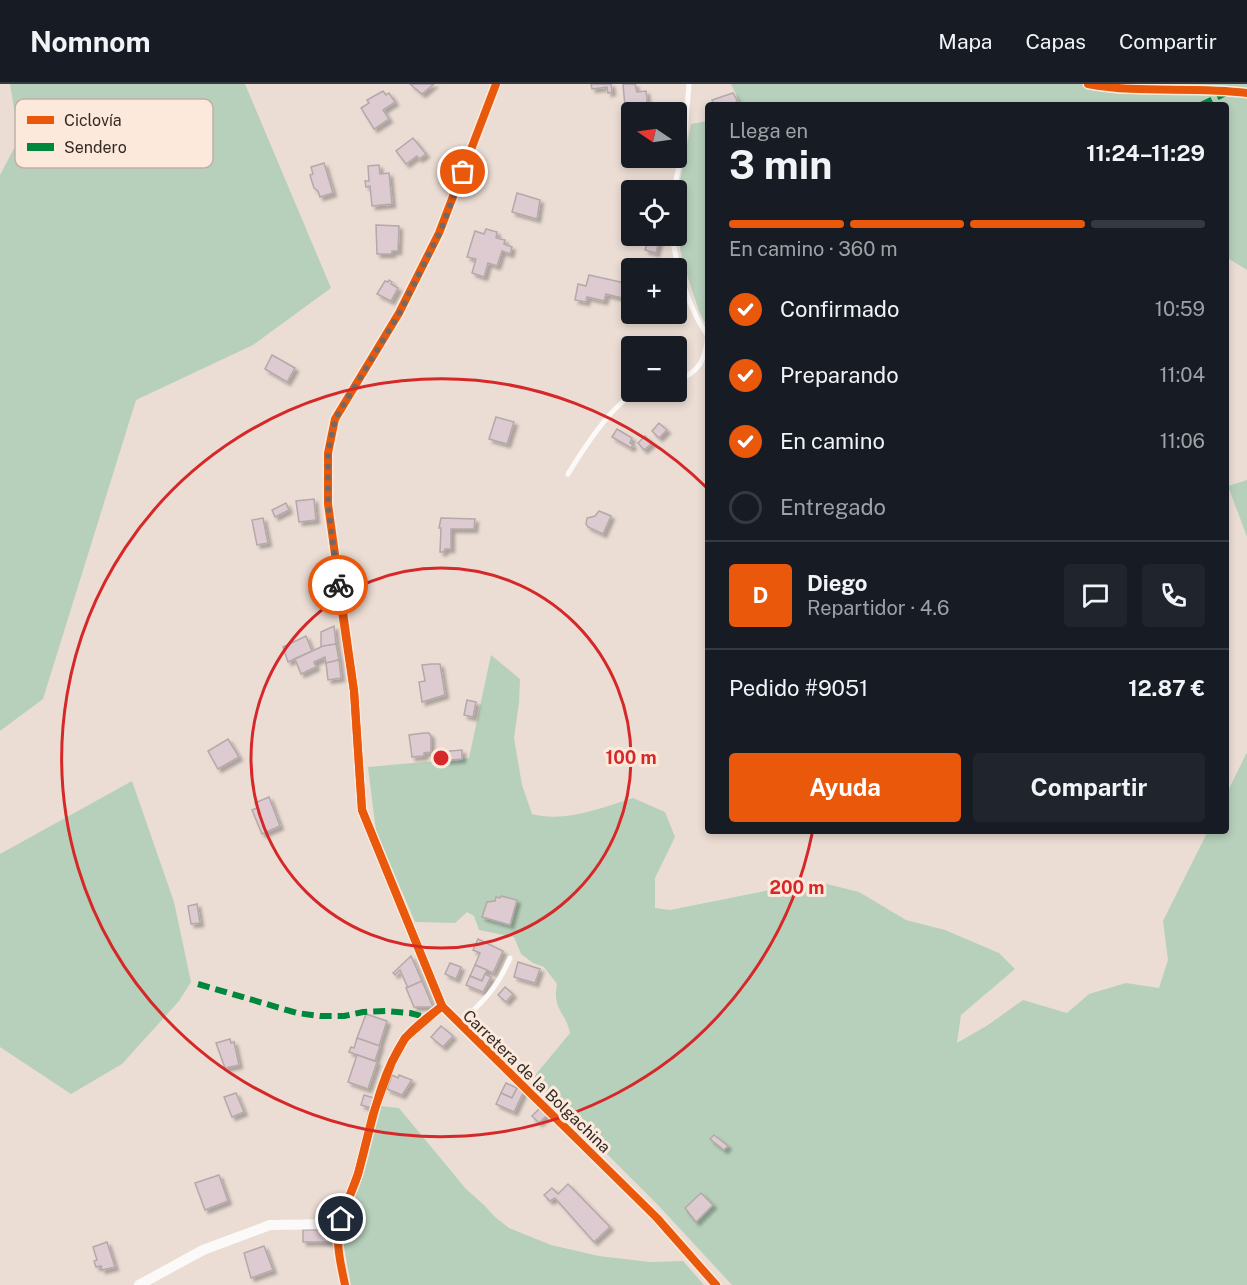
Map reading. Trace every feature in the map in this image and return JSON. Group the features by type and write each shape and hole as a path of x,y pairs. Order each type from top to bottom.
{"street":[{"name":"Carretera de la Bolgachina","path":"496,84 440,232 399,314 335,419 328,453 328,504 354,691 362,810 442,1006 657,1218 716,1285"},
{"path":"1088,84 1113,89 1222,90 1247,93"},
{"path":"345,1285 338,1248 340,1224 358,1174 373,1114 392,1062 405,1038 442,1006"},
{"path":"139,1285 203,1250 270,1225 340,1224"}],"lane":[{"path":"676,180 685,135 689,84"},
{"path":"674,246 699,324 705,332"},
{"path":"687,376 703,362 705,352"},
{"path":"568,474 583,448 623,402"},
{"path":"459,1024 486,999 503,975 510,958"}],"green space":[{"path":"10,84 245,84 331,288 253,345 136,400 43,699 0,731 0,175 15,147 15,168 213,168 213,99 15,99 15,115"},
{"path":"731,84 1247,84 1247,270 1229,259 1229,102 740,102"},
{"path":"705,122 705,322 687,275 687,258 682,258 680,246 687,246 687,180 680,180 683,168 687,168 687,145 691,124"},
{"path":"1247,480 1247,537 1229,489 1229,486"},
{"path":"491,655 520,679 514,738 522,785 532,814 570,816 633,798 665,812 675,837 655,878 655,908 670,910 815,881 859,892 906,920 945,930 999,953 1015,969 961,1015 957,1043 988,1025 1023,1000 1067,1013 1089,994 1126,983 1159,988 1168,960 1163,921 1206,834 1229,834 1229,789 1247,752 1247,1285 732,1285 657,1204 532,1079 570,1033 556,1000 557,984 544,967 533,963 521,954 514,937 479,930 474,916 467,912 455,923 415,922 376,831 368,767 469,758"},
{"path":"132,781 174,902 191,982 179,1001 122,1064 71,1094 0,1047 0,854"},
{"path":"381,1106 399,1108 466,1189 509,1228 551,1245 599,1256 650,1262 683,1261 704,1285 351,1285 342,1237"}],"building":[{"path":"410,84 434,84 422,94"},
{"path":"591,84 611,84 612,92 608,93 607,87 592,89"},
{"path":"623,84 635,84 637,92 646,91 647,102 625,102"},
{"path":"383,91 386,95 389,93 395,102 383,110 389,119 374,129 361,108 369,103 367,100"},
{"path":"733,93 737,100 736,102 713,102 712,100"},
{"path":"413,138 426,154 419,159 417,156 406,164 396,151"},
{"path":"324,163 333,193 320,197 310,175 313,174 311,167"},
{"path":"379,165 380,174 389,173 392,204 372,206 370,186 366,187 365,181 369,181 368,166"},
{"path":"517,193 540,200 537,219 512,212"},
{"path":"376,225 399,226 398,251 392,251 392,254 377,254"},
{"path":"486,229 497,232 496,238 505,240 504,244 512,247 510,254 502,251 497,266 488,263 484,277 472,273 476,259 467,257 475,231 484,234"},
{"path":"646,246 658,246 656,253 645,250"},
{"path":"589,275 621,282 621,298 606,294 604,301 587,297 586,302 575,300 578,284 586,286"},
{"path":"389,280 398,288 391,301 377,294 385,281"},
{"path":"272,355 295,368 287,382 265,369"},
{"path":"496,417 514,422 507,444 489,439"},
{"path":"659,423 667,430 659,438 652,431"},
{"path":"617,429 632,438 631,448 612,437"},
{"path":"645,436 652,443 644,450 638,443"},
{"path":"314,499 316,520 299,522 296,501"},
{"path":"286,503 289,510 275,517 272,510"},
{"path":"599,511 611,516 603,534 586,524 587,518 595,516"},
{"path":"263,518 268,543 257,545 252,520"},
{"path":"441,518 475,519 474,529 451,529 451,549 440,552"},
{"path":"334,626 336,644 321,647 321,632"},
{"path":"306,636 312,651 288,662 283,647"},
{"path":"336,644 339,660 326,663 325,657 314,662 316,667 301,674 295,659 323,646"},
{"path":"339,660 341,678 328,680 326,663"},
{"path":"440,664 445,695 422,702 419,682 425,681 422,665"},
{"path":"467,700 476,702 473,717 464,715"},
{"path":"429,733 431,736 431,752 424,753 424,756 412,757 409,735"},
{"path":"228,739 239,757 218,769 208,751"},
{"path":"462,750 462,759 439,761 438,752"},
{"path":"269,797 280,826 262,834 252,810 257,808 255,803"},
{"path":"496,897 517,900 510,925 482,917 487,902 495,901"},
{"path":"197,904 200,923 191,924 188,906"},
{"path":"478,939 503,951 493,973 475,965 480,953 473,950"},
{"path":"411,956 422,981 408,988 400,970 395,975 393,973"},
{"path":"518,962 540,969 535,983 514,977"},
{"path":"450,963 461,967 456,979 445,974"},
{"path":"475,965 487,970 482,981 470,976"},
{"path":"485,974 491,977 483,992 466,985 470,976 482,981"},
{"path":"422,981 433,1007 414,1007 406,988"},
{"path":"505,987 513,994 506,1002 498,995"},
{"path":"366,1014 387,1021 379,1046 357,1038"},
{"path":"441,1026 453,1036 443,1047 431,1037"},
{"path":"357,1038 380,1046 375,1061 349,1052 351,1047 354,1048"},
{"path":"230,1039 231,1043 234,1042 239,1065 225,1068 216,1043"},
{"path":"357,1055 377,1062 368,1089 348,1082"},
{"path":"392,1075 412,1080 402,1095 387,1089"},
{"path":"506,1083 517,1088 512,1098 501,1093"},
{"path":"517,1088 524,1091 514,1112 496,1104 501,1093 512,1098"},
{"path":"236,1093 244,1112 232,1117 224,1097"},
{"path":"364,1095 374,1098 371,1108 361,1105"},
{"path":"540,1108 547,1115 539,1123 532,1116"},
{"path":"714,1135 728,1146 724,1150 710,1139"},
{"path":"219,1175 228,1201 205,1210 195,1183"},
{"path":"568,1184 610,1227 594,1242 555,1198 550,1201 544,1195 552,1188 558,1194"},
{"path":"701,1193 713,1205 696,1222 685,1208"},
{"path":"335,1229 336,1242 303,1242 303,1230"},
{"path":"107,1242 115,1267 102,1270 101,1266 96,1267 94,1261 97,1260 93,1247"},
{"path":"264,1246 273,1270 251,1278 244,1253"}],"marked path":[{"path":"1207,102 1226,93"},
{"path":"198,984 297,1013 344,1016 386,1011 410,1013 428,1018"}],"cycle path":[{"path":"496,84 439,233 399,313 335,419 328,453 328,504 354,691 362,810 442,1006 657,1218 716,1285"},
{"path":"1088,84 1127,89 1247,93"},
{"path":"345,1285 338,1248 339,1227 358,1174 381,1088 404,1040 442,1006"}],"way so far":[{"path":"338,585 328,504 328,453 335,419 399,314 440,232 463,172"}],"route":[{"path":"338,585 354,691 362,810 442,1006 405,1038 392,1062 373,1114 358,1174 341,1219"}]}
